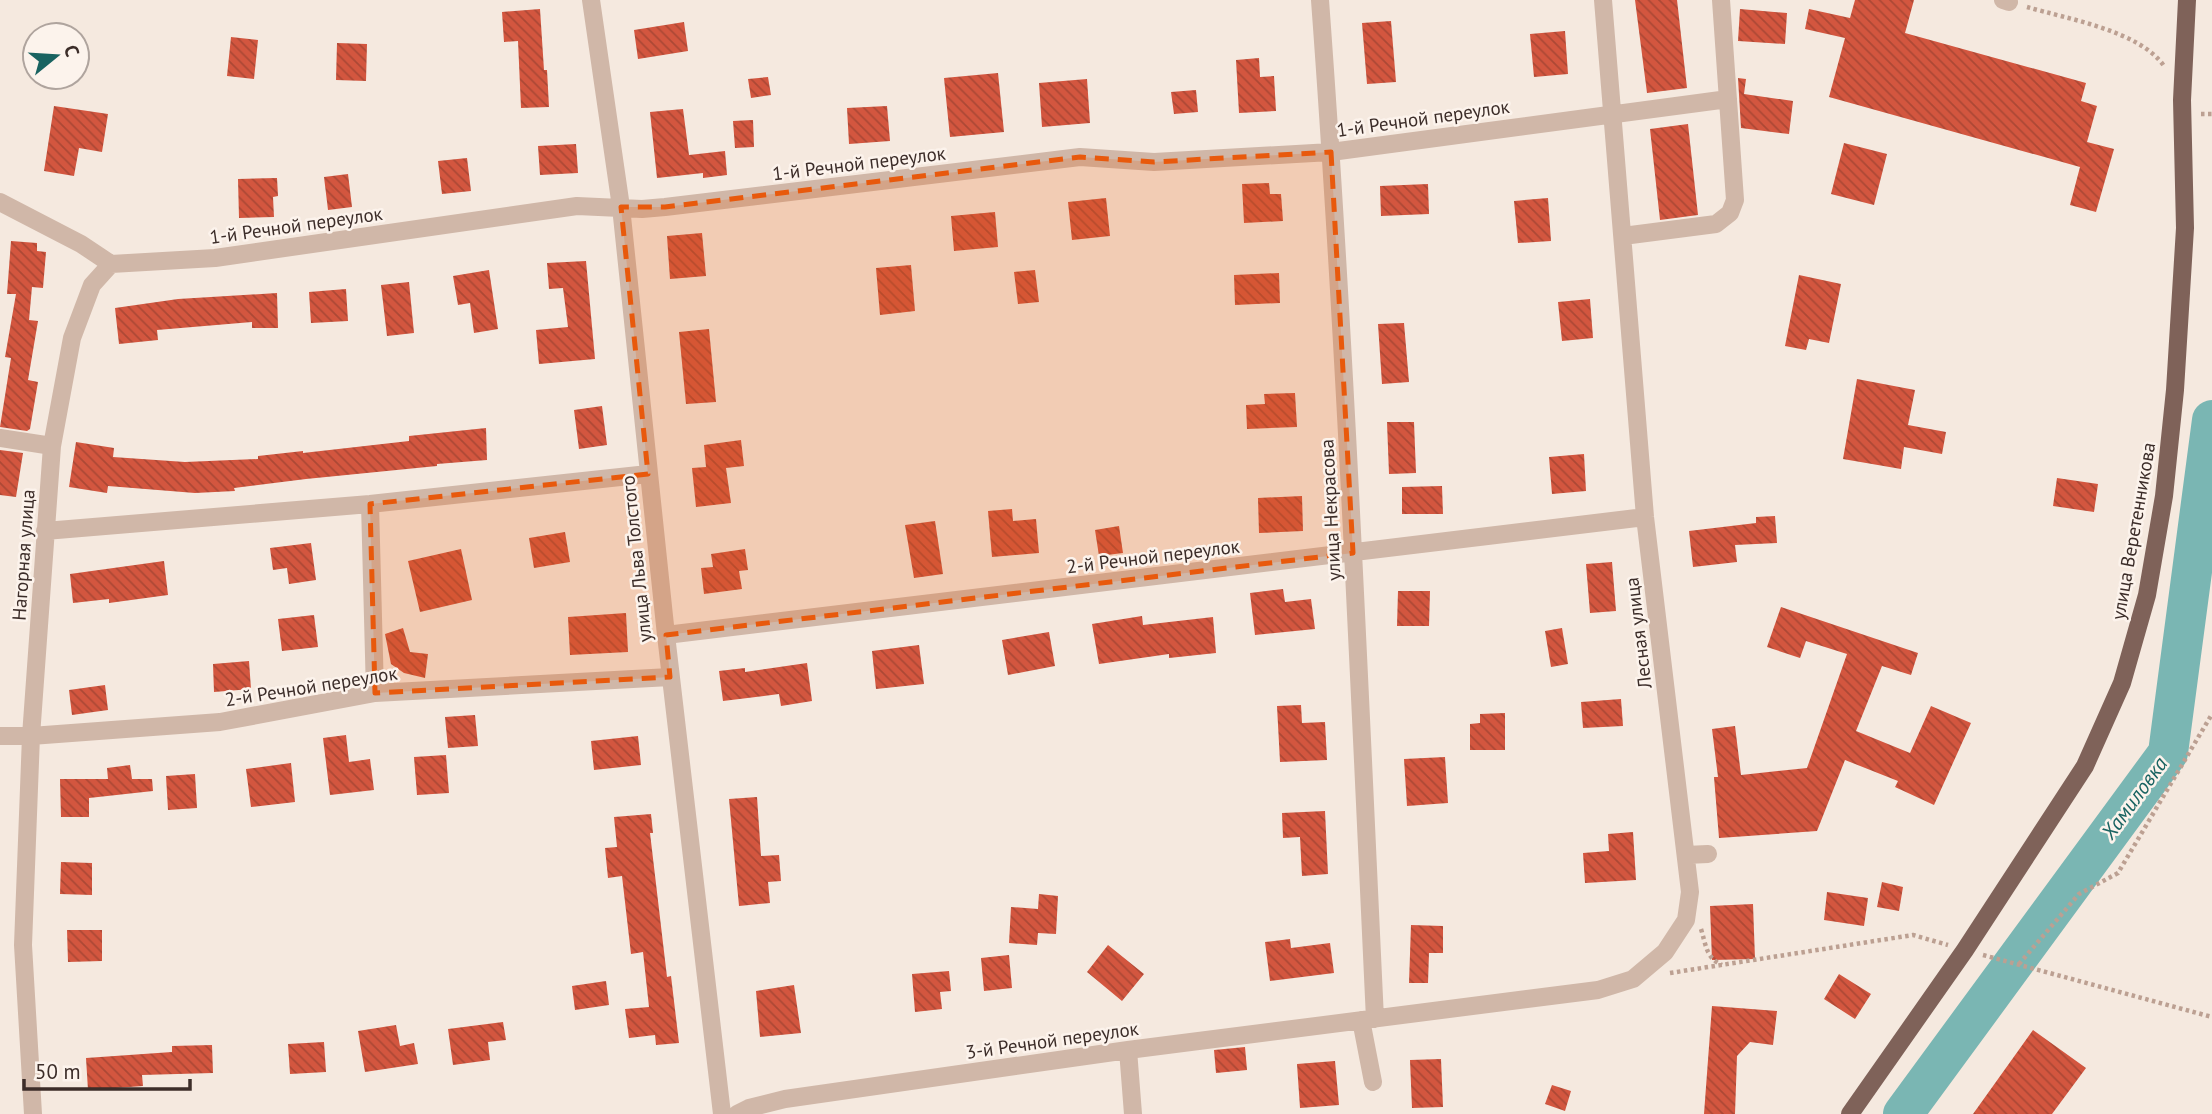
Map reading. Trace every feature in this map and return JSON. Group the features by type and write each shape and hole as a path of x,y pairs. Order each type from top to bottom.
{"main road":[{"name":"улица Веретенникова","path":"1850,1114 1965,950 2085,766 2122,683 2147,595 2164,496 2175,390 2185,228 2182,100 2187,0"}],"street":[{"name":"улица Льва Толстого","path":"591,0 621,207 670,677 722,1114"},
{"name":"улица Некрасова","path":"1320,0 1353,553 1368,1019 1373,1082"},
{"name":"Лесная улица","path":"1368,1019 1598,990 1633,979 1665,952 1686,919 1690,892 1645,517 1603,0"},
{"path":"1623,236 1716,224 1730,214 1735,200 1721,0"},
{"name":"1-й Речной переулок","path":"111,264 215,258 577,206 642,209 666,207 1080,158 1154,162 1331,152 1728,99"},
{"path":"0,202 81,244 111,264"},
{"name":"Нагорная улица","path":"33,1114 23,946 31,736 52,446 72,338 92,285 111,264"},
{"path":"0,438 52,446"},
{"path":"45,531 370,504 648,474"},
{"path":"370,504 375,693"},
{"name":"2-й Речной переулок","path":"666,635 1645,517"},
{"name":"2-й Речной переулок","path":"0,736 220,722 375,693 670,677"},
{"path":"1686,855 1708,854"},
{"name":"3-й Речной переулок","path":"737,1114 749,1108 785,1099 1368,1019"},
{"path":"1128,1050 1133,1114"}],"path":[{"path":"2006,1 2117,33 2141,44 2157,57 2168,72"},
{"path":"2019,964 2079,894 2118,873 2212,715"},
{"path":"1633,979 1913,935 2212,1017"}],"highlighted area":[{"path":"1331,152 1353,553 666,635 670,677 375,693 370,504 648,474 621,207 665,207 1080,157 1154,162"}],"building":[{"path":"1635,0 1677,0 1687,88 1647,93"},
{"path":"1855,0 1914,0 1905,33 2086,83 2081,101 2097,106 2087,142 2114,149 2096,212 2070,205 2080,167 1829,97 1845,38 1805,29 1809,9 1850,18"},
{"path":"540,9 549,107 521,108 518,41 504,42 502,12"},
{"path":"1740,9 1787,13 1785,44 1738,41"},
{"path":"1391,21 1396,82 1367,84 1362,23"},
{"path":"684,22 688,51 638,59 634,30"},
{"path":"1565,31 1568,74 1534,77 1530,34"},
{"path":"231,37 258,40 254,79 227,76"},
{"path":"337,43 367,44 366,81 336,80"},
{"path":"1259,58 1260,77 1274,76 1276,111 1239,113 1236,60"},
{"path":"998,73 1004,132 950,137 944,78"},
{"path":"768,77 771,95 751,98 748,79"},
{"path":"1738,78 1746,79 1744,94 1793,101 1789,134 1741,128"},
{"path":"1087,79 1090,123 1042,127 1039,83"},
{"path":"1196,90 1198,112 1174,114 1171,92"},
{"path":"54,106 108,114 102,152 79,148 74,176 44,171"},
{"path":"887,106 890,141 849,144 847,108"},
{"path":"683,109 689,155 725,151 727,175 703,178 703,173 657,178 650,112"},
{"path":"753,120 754,147 735,148 733,121"},
{"path":"1688,124 1698,215 1660,220 1650,129"},
{"path":"1844,143 1887,154 1874,205 1831,194"},
{"path":"576,144 578,173 540,175 538,146"},
{"path":"467,158 471,191 442,194 438,161"},
{"path":"348,174 352,207 328,210 324,177"},
{"path":"277,178 278,196 273,197 274,217 239,218 238,179"},
{"path":"1269,183 1270,194 1281,194 1283,221 1244,223 1242,184"},
{"path":"1428,184 1429,214 1381,216 1380,186"},
{"path":"1106,198 1110,236 1072,240 1068,202"},
{"path":"1548,198 1551,241 1518,243 1514,201"},
{"path":"995,212 998,247 954,251 951,216"},
{"path":"702,233 706,276 670,279 667,236"},
{"path":"11,241 37,243 37,251 46,252 43,288 32,287 29,320 38,321 28,380 38,382 30,429 27,431 0,427 11,358 5,357 16,294 7,294"},
{"path":"586,261 595,359 539,364 536,330 568,327 563,288 549,289 547,263"},
{"path":"911,265 915,311 880,315 876,268"},
{"path":"489,270 498,329 474,333 470,303 458,305 453,276"},
{"path":"1035,270 1039,302 1018,304 1014,272"},
{"path":"1279,273 1280,303 1235,305 1234,275"},
{"path":"1799,275 1841,284 1829,343 1809,339 1806,350 1785,346"},
{"path":"409,282 414,333 387,336 381,285"},
{"path":"346,289 348,321 311,323 309,292"},
{"path":"277,293 278,328 252,328 252,322 157,330 158,340 119,344 115,308 178,299"},
{"path":"1590,299 1593,338 1562,341 1558,302"},
{"path":"1404,323 1409,382 1382,384 1378,324"},
{"path":"709,329 716,402 686,404 679,332"},
{"path":"1857,379 1915,390 1908,425 1946,432 1942,454 1904,447 1901,469 1843,459"},
{"path":"1295,393 1297,427 1247,429 1246,405 1265,404 1264,394"},
{"path":"602,406 607,445 579,449 574,410"},
{"path":"1387,422 1414,422 1416,473 1389,474"},
{"path":"486,428 487,460 306,479 234,488 235,491 195,493 108,486 107,493 69,487 76,442 114,448 113,457 185,462 258,459 258,456 409,441 409,436"},
{"path":"741,440 744,466 726,468 731,503 696,507 692,468 706,467 704,445"},
{"path":"0,450 23,453 16,497 0,495"},
{"path":"1584,454 1586,491 1552,494 1549,457"},
{"path":"2057,478 2098,484 2094,512 2053,506"},
{"path":"1442,486 1443,514 1402,514 1402,487"},
{"path":"1302,496 1303,531 1259,533 1258,498"},
{"path":"1012,509 1013,521 1036,519 1039,553 992,557 988,511"},
{"path":"1775,516 1777,543 1735,545 1737,562 1693,567 1689,531 1756,523 1756,517"},
{"path":"935,521 943,574 914,578 905,525"},
{"path":"1119,526 1123,553 1099,556 1095,530"},
{"path":"565,532 570,562 534,568 529,538"},
{"path":"311,543 316,580 289,584 287,568 273,570 270,548"},
{"path":"461,549 472,600 420,612 408,561"},
{"path":"745,549 748,570 739,571 742,589 704,594 701,568 713,567 711,554"},
{"path":"164,561 168,595 109,603 109,599 73,603 70,574"},
{"path":"1612,562 1616,611 1590,613 1586,564"},
{"path":"1283,589 1285,602 1311,599 1315,629 1255,635 1250,593"},
{"path":"1398,591 1430,591 1429,626 1397,626"},
{"path":"1781,607 1918,653 1911,675 1882,666 1856,731 1910,753 1931,706 1971,723 1934,805 1895,787 1898,781 1845,760 1817,831 1719,838 1714,777 1718,777 1712,729 1735,726 1741,775 1807,768 1847,654 1806,641 1800,658 1767,647"},
{"path":"626,613 628,652 570,655 568,617"},
{"path":"314,615 318,647 282,651 278,619"},
{"path":"1142,616 1143,625 1213,617 1216,653 1169,658 1169,654 1099,664 1092,624"},
{"path":"403,628 410,652 428,654 425,678 404,673 391,664 385,634"},
{"path":"1562,628 1568,664 1551,667 1545,631"},
{"path":"1049,632 1055,666 1008,675 1002,640"},
{"path":"919,645 924,684 876,689 872,651"},
{"path":"249,661 251,689 214,692 213,664"},
{"path":"807,663 812,701 781,706 779,694 723,701 719,671 745,668 745,672"},
{"path":"105,685 108,710 72,715 69,690"},
{"path":"1621,699 1623,726 1583,728 1581,702"},
{"path":"1301,705 1302,723 1325,722 1327,760 1280,762 1277,706"},
{"path":"1505,713 1505,750 1470,750 1470,724 1480,723 1480,714"},
{"path":"475,715 478,746 448,748 445,717"},
{"path":"346,735 349,762 370,759 374,790 330,795 323,738"},
{"path":"638,736 641,765 594,770 591,741"},
{"path":"446,755 449,793 417,795 414,757"},
{"path":"1445,757 1448,803 1407,806 1404,759"},
{"path":"291,763 295,802 251,807 246,769"},
{"path":"130,765 132,779 152,779 153,791 89,798 89,817 61,817 60,779 108,779 107,768"},
{"path":"195,774 197,808 168,810 166,776"},
{"path":"757,797 761,856 779,855 781,881 768,882 770,903 739,906 729,799"},
{"path":"1325,811 1328,874 1302,876 1300,837 1283,838 1282,813"},
{"path":"651,814 653,833 650,833 667,977 671,976 679,1043 656,1045 655,1035 629,1038 625,1009 649,1007 643,952 631,954 622,876 608,878 605,848 617,847 614,817"},
{"path":"1633,832 1636,880 1585,883 1583,853 1609,851 1608,834"},
{"path":"61,862 92,863 92,895 60,894"},
{"path":"1882,882 1903,887 1899,911 1877,907"},
{"path":"1827,892 1868,898 1864,926 1824,920"},
{"path":"1039,894 1058,896 1056,934 1038,933 1037,945 1009,943 1011,907 1038,909"},
{"path":"1753,904 1755,959 1712,960 1710,906"},
{"path":"1411,925 1443,926 1443,953 1429,953 1428,983 1409,983"},
{"path":"67,930 102,930 102,961 68,962"},
{"path":"1290,939 1291,948 1330,943 1334,973 1270,981 1265,942"},
{"path":"1108,945 1144,974 1122,1001 1087,972"},
{"path":"1009,955 1012,988 984,991 981,958"},
{"path":"949,971 951,991 940,992 942,1009 915,1012 912,974"},
{"path":"1839,974 1871,994 1855,1019 1824,999"},
{"path":"606,981 609,1005 575,1010 572,986"},
{"path":"794,985 801,1033 760,1037 756,991"},
{"path":"1712,1006 1777,1011 1773,1045 1750,1042 1737,1056 1735,1114 1704,1114"},
{"path":"503,1022 506,1040 488,1042 490,1060 453,1065 448,1029"},
{"path":"396,1025 400,1046 414,1043 418,1064 365,1072 358,1031"},
{"path":"2033,1030 2086,1068 2052,1114 1973,1114"},
{"path":"324,1042 326,1072 290,1074 288,1044"},
{"path":"212,1045 213,1073 142,1075 143,1086 88,1090 86,1058 172,1052 172,1046"},
{"path":"1245,1047 1247,1070 1216,1073 1214,1050"},
{"path":"1441,1059 1443,1107 1412,1108 1410,1060"},
{"path":"1335,1061 1339,1105 1300,1108 1297,1064"},
{"path":"1552,1085 1571,1091 1565,1111 1545,1104"}],"waterway":[{"name":"Хамиловка","path":"1903,1114 2168,753 2212,420"}]}
